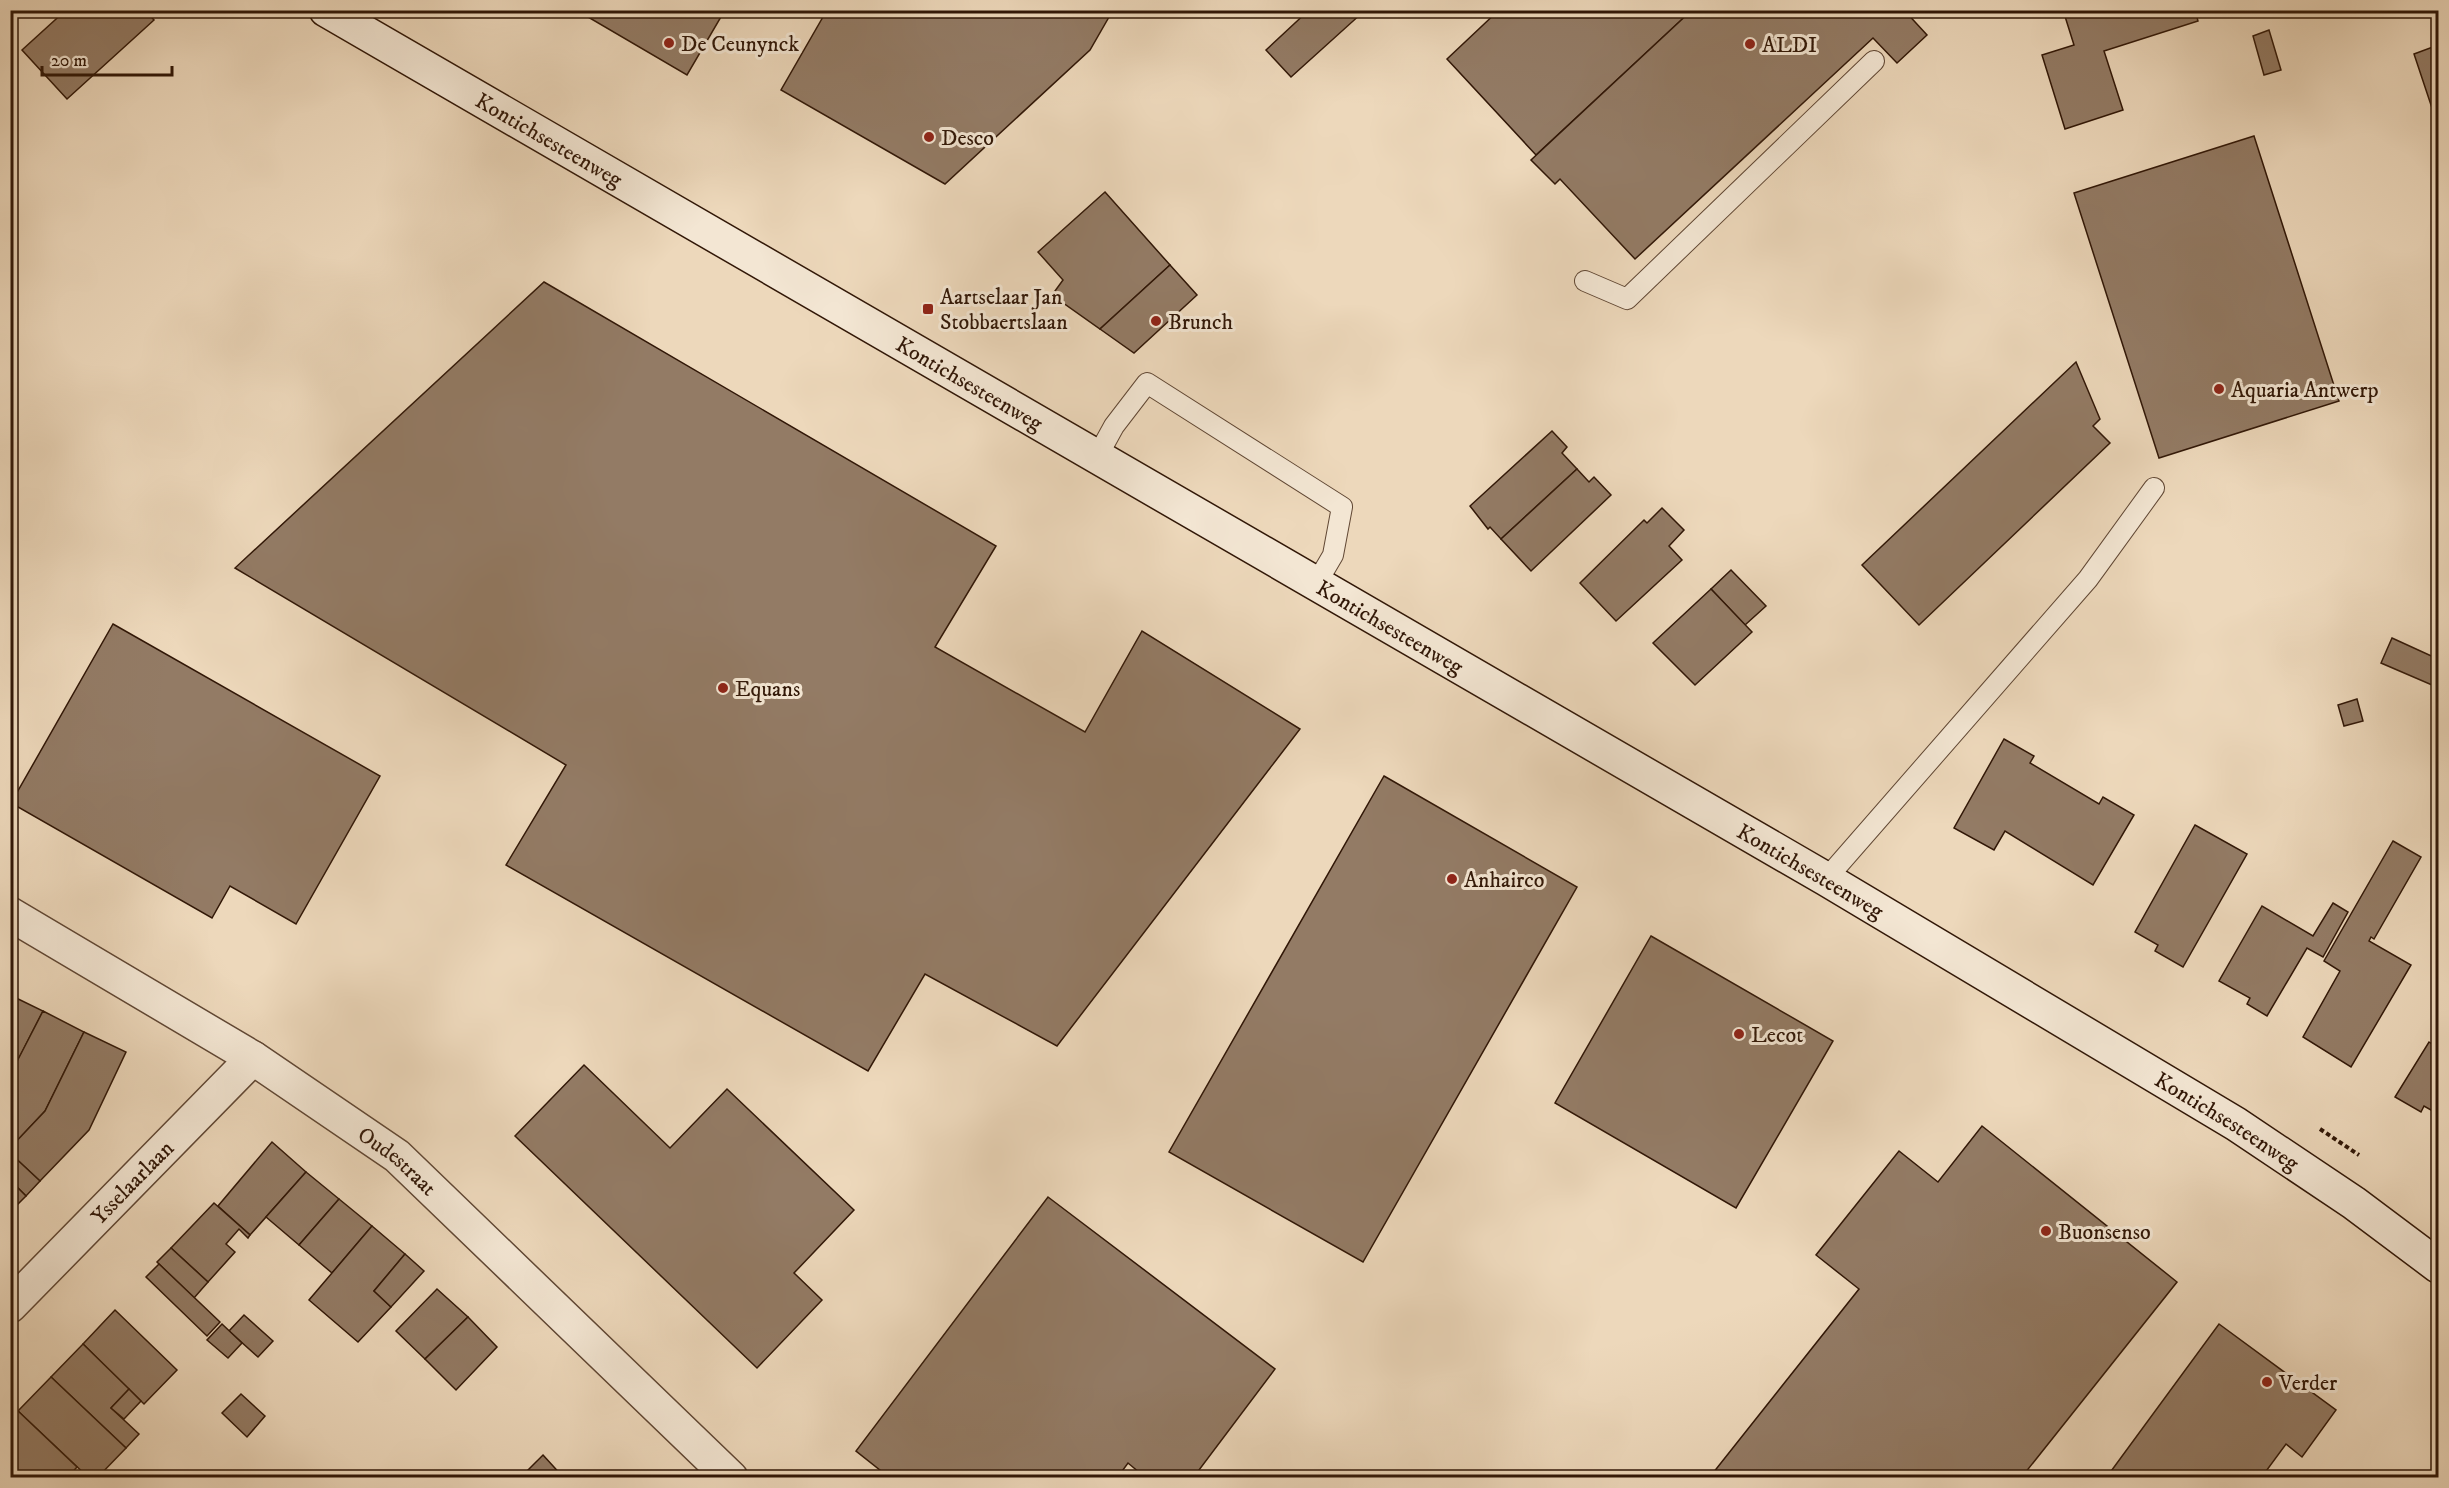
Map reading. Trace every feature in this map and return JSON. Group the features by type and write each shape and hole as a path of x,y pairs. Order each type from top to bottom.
{"street":[{"name":"Kontichsesteenweg","path":"326,10 1826,879 2236,1124 2354,1203 2439,1266"},
{"name":"Oudestraat","path":"10,914 253,1058 397,1156 732,1478"},
{"name":"Ysselaarlaan","path":"10,1306 253,1058"}],"lane":[{"path":"1585,281 1627,299 1874,61"},
{"path":"1097,457 1114,426 1147,382 1342,507 1333,555 1316,584"},
{"path":"1826,879 2088,579 2154,488"}],"building":[{"path":"66,10 145,10 154,20 67,99 22,50"},
{"name":"De Ceunynck","path":"576,10 725,10 687,75"},
{"name":"Desco","path":"827,10 1113,10 1090,50 945,184 781,90"},
{"path":"1309,10 1360,10 1362,13 1291,77 1266,50"},
{"path":"1499,10 1692,10 1536,155 1447,59"},
{"path":"1692,10 1904,10 1927,35 1897,63 1873,38 1635,259 1560,179 1555,184 1531,160"},
{"path":"2063,10 2195,10 2198,21 2104,51 2123,110 2065,129 2042,55 2074,45"},
{"path":"2269,30 2281,70 2264,75 2253,36"},
{"path":"2438,45 2438,109 2433,111 2414,54"},
{"path":"2254,136 2339,401 2159,458 2074,193"},
{"path":"1105,192 1170,265 1100,329 1052,295 1063,280 1038,252"},
{"path":"1170,265 1197,295 1134,353 1100,329"},
{"name":"Equans","path":"544,282 996,546 935,647 1085,732 1142,631 1300,729 1057,1046 925,974 868,1071 506,865 566,765 235,568"},
{"path":"2076,362 2100,419 2093,426 2110,443 1919,625 1862,565"},
{"path":"1552,431 1567,447 1562,453 1577,469 1501,539 1490,527 1488,529 1470,506"},
{"path":"1577,469 1589,482 1594,477 1611,495 1531,571 1501,539"},
{"path":"1662,508 1684,530 1669,546 1682,560 1616,621 1580,583 1644,520 1647,523"},
{"path":"1731,570 1766,606 1745,625 1711,589"},
{"path":"1711,589 1752,632 1695,685 1653,643"},
{"path":"113,624 380,776 296,924 230,886 212,918 11,803"},
{"path":"2392,638 2438,659 2438,670 2432,685 2381,663"},
{"path":"2357,699 2363,721 2344,726 2338,705"},
{"path":"2004,739 2034,756 2030,763 2099,804 2103,797 2134,815 2093,885 2005,831 1994,850 1954,828"},
{"path":"1384,776 1577,887 1363,1262 1169,1152"},
{"path":"2195,825 2247,854 2183,967 2155,951 2158,945 2135,932"},
{"path":"2393,841 2421,857 2374,939 2371,937 2369,941 2411,965 2351,1067 2303,1037 2340,971 2324,961"},
{"path":"2333,903 2348,912 2323,957 2307,948 2267,1016 2247,1004 2250,998 2219,981 2262,906 2313,936"},
{"path":"1651,936 1833,1041 1736,1208 1555,1103"},
{"path":"10,995 43,1011 12,1072 10,1071"},
{"path":"43,1011 84,1032 45,1111 13,1145 10,1143 10,1075"},
{"path":"84,1032 126,1052 89,1130 40,1181 10,1153 10,1148 45,1111"},
{"path":"2429,1042 2438,1048 2438,1114 2424,1106 2421,1112 2395,1097"},
{"path":"584,1065 670,1148 727,1089 854,1210 794,1273 822,1300 757,1368 515,1136"},
{"path":"1982,1126 2177,1282 2021,1478 1709,1478 1859,1289 1816,1255 1899,1151 1938,1182"},
{"path":"272,1142 306,1172 250,1235 218,1206"},
{"path":"10,1153 40,1181 26,1196 10,1180"},
{"path":"306,1172 339,1199 299,1245 266,1217"},
{"path":"10,1180 26,1196 14,1208 10,1205"},
{"path":"1048,1197 1275,1369 1193,1478 1146,1478 1128,1463 1117,1478 890,1478 856,1451"},
{"path":"339,1199 372,1226 332,1273 299,1245"},
{"path":"214,1203 250,1235 248,1238 239,1229 226,1244 235,1252 208,1282 171,1248"},
{"path":"372,1226 405,1254 374,1291 391,1307 358,1342 309,1300"},
{"path":"171,1248 208,1282 194,1298 157,1262"},
{"path":"405,1254 424,1271 391,1307 374,1291"},
{"path":"159,1264 220,1322 207,1336 146,1277"},
{"path":"437,1289 468,1317 425,1359 396,1331"},
{"path":"115,1310 177,1370 144,1404 83,1344"},
{"path":"244,1315 273,1341 258,1357 229,1331"},
{"path":"468,1317 497,1347 456,1390 425,1359"},
{"path":"222,1324 242,1343 228,1358 207,1340"},
{"path":"2219,1324 2336,1410 2302,1457 2286,1444 2261,1478 2106,1478"},
{"path":"83,1344 129,1389 111,1408 139,1434 126,1448 51,1377"},
{"path":"51,1377 126,1448 97,1478 89,1478 18,1411"},
{"path":"129,1389 141,1401 124,1419 111,1408"},
{"path":"241,1394 265,1416 247,1437 222,1413"},
{"path":"18,1411 77,1467 67,1478 23,1478 10,1466 10,1419"},
{"path":"543,1455 564,1478 520,1478"}],"place":[{"name":"De Ceunynck","path":"669,43"},
{"name":"ALDI","path":"1750,44"},
{"name":"Desco","path":"929,137"},
{"name":"Aartselaar Jan Stobbaertslaan","path":"928,309"},
{"name":"Brunch","path":"1156,321"},
{"name":"Aquaria Antwerp","path":"2219,389"},
{"name":"Equans","path":"723,688"},
{"name":"Anhairco","path":"1452,879"},
{"name":"Lecot","path":"1739,1034"},
{"name":"Buonsenso","path":"2046,1231"},
{"name":"Verder","path":"2267,1382"}]}
